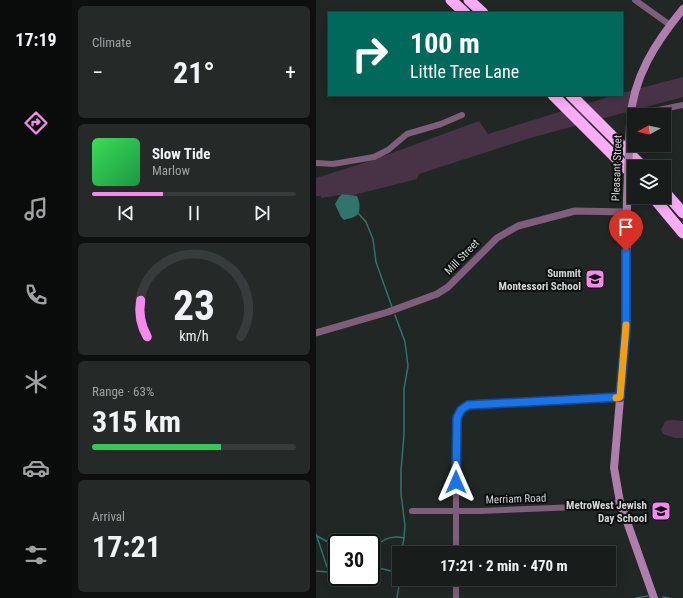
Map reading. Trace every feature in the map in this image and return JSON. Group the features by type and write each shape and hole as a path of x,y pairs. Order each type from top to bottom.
{"highway":[{"path":"452,0 464,12"},
{"path":"469,0 482,12"},
{"path":"554,96 627,169"},
{"path":"572,96 636,160"},
{"path":"671,199 683,213"},
{"path":"659,204 683,233"}],"main road":[{"name":"Pleasant Street","path":"631,108 633,97 644,67 653,50 683,9"},
{"name":"Pleasant Street","path":"629,152 626,212 626,330 614,468 620,502 654,598"}],"street":[{"path":"635,0 670,25"},
{"path":"668,108 683,105"},
{"path":"316,163 333,164 374,157 388,150 407,134 441,124 462,115"},
{"name":"Mill Street","path":"316,333 388,312 437,294 448,286 497,238 518,226 575,211 626,212"},
{"path":"456,546 456,423 458,414 464,407 476,403 620,397"},
{"name":"Merriam Road","path":"412,511 603,506 620,502"},
{"path":"456,586 456,598"}],"shaded area":[{"path":"683,77 683,97 642,108 627,108 627,112 530,138 419,174 417,179 346,197 346,194 321,198 321,196 316,196 316,178 370,161 479,121 488,134 612,96 623,96 623,93"},
{"path":"665,421 683,421 683,438 675,438 663,434 661,430"}],"water":[{"path":"342,194 357,196 359,201 359,211 353,218 344,220 335,204"}],"waterway":[{"path":"358,213 366,222 373,239 376,262 392,307"},
{"path":"395,315 405,342 408,366 404,389 404,435 401,470 401,494 405,525 404,538"},
{"path":"316,534 328,568"},
{"path":"317,536 328,542"},
{"path":"380,543 385,539 399,537 404,538 402,546"},
{"path":"380,568 392,571"},
{"path":"316,571 328,572"},
{"path":"397,598 399,586"},
{"path":"636,598 648,596"},
{"path":"663,597 669,598"}],"slow traffic":[{"path":"616,398 620,397 626,325"}],"place":[{"name":"Summit Montessori School","path":"595,279"},
{"name":"MetroWest Jewish Day School","path":"661,511"}],"route":[{"path":"456,482 456,423 458,414 464,407 476,403 620,397 626,330 626,251"}]}
